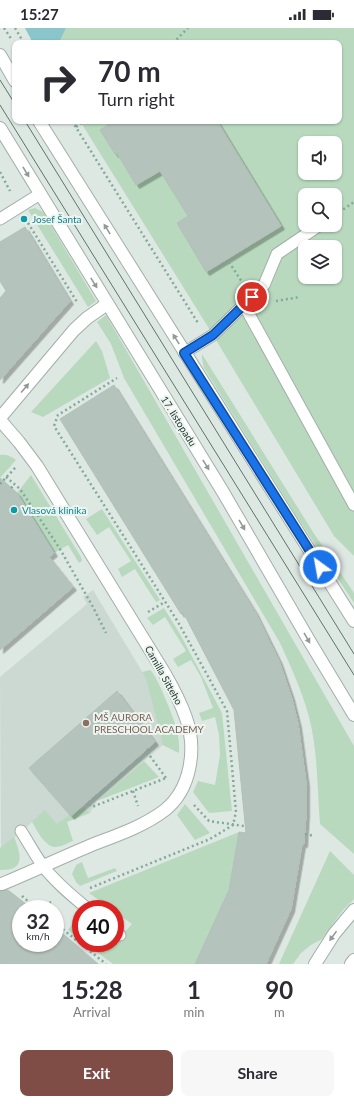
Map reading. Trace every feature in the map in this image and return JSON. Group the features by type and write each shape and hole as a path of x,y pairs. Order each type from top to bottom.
{"street":[{"path":"0,55 12,76"},
{"path":"41,124 184,353 354,620"},
{"name":"17. listopadu","path":"3,133 222,492 354,715"},
{"path":"0,419 74,330 87,318 107,304"},
{"name":"Camilla Sitteho","path":"0,419 37,466 165,674 187,718 191,754 187,779 176,798 165,809 152,818 127,831 43,865 2,884"},
{"path":"314,964 334,934 354,910"},
{"path":"351,964 354,960"}],"lane":[{"path":"0,219 40,194"},
{"path":"184,353 213,335 264,285 277,254 310,232"},
{"path":"244,305 354,505"},
{"path":"21,831 43,865 77,900"}],"path":[{"path":"4,28 12,40"},
{"path":"15,28 22,40"},
{"path":"176,40 188,28"},
{"path":"74,124 200,326"},
{"path":"76,127 80,124"},
{"path":"0,172 19,207 79,306"},
{"path":"342,210 354,202"},
{"path":"229,262 232,267"},
{"path":"85,890 210,839 233,824 236,812 227,711 178,622 54,426 58,415 117,378"},
{"path":"0,484 19,464"},
{"path":"6,477 20,489 60,550 93,607 106,633"},
{"path":"146,614 165,602"},
{"path":"147,749 149,751 88,803 92,807 166,778"},
{"path":"150,756 169,780"},
{"path":"133,791 141,813"},
{"path":"189,800 209,821 244,826"},
{"path":"305,834 314,836"},
{"path":"21,895 27,900"},
{"path":"64,930 106,964"},
{"path":"92,959 95,956"}],"shaded area":[{"name":"MŠ AURORA PRESCHOOL ACADEMY","path":"93,590 146,678 153,681 177,752 163,745 97,801 90,813 82,806 57,825 45,811 1,849 0,677 87,604 83,597"}],"green space":[{"path":"66,28 354,28 354,556 334,536 213,335 82,124 342,124 342,40 60,40"},
{"path":"35,208 43,212 96,301 88,307 28,210"},
{"path":"106,315 354,746 354,854 320,824 316,756 312,730 300,688 280,643 124,378 111,344 97,322"},
{"path":"96,341 102,351 110,378 43,417 31,412"},
{"path":"202,354 313,532 354,593 354,603 295,514 204,368"},
{"path":"0,455 12,457 16,460 0,478"},
{"path":"31,475 81,557 82,561 79,563 68,545 54,553 17,493"},
{"path":"102,509 160,600 156,602 135,569 122,577 118,569 131,561 109,527 97,535 86,519"},
{"path":"164,608 180,634 222,713 232,811 209,813 193,792 198,781 215,785 220,755 219,735 215,717 202,721 199,713 213,708 201,677 191,660 178,667 173,659 186,651 165,617 153,625 147,618"},
{"path":"150,670 160,686 174,720 177,731 179,753 163,745 146,678 142,672"},
{"path":"144,761 159,777 97,801"},
{"path":"185,804 210,833 195,840 177,815"},
{"path":"82,806 90,813 67,822 73,841 62,846 55,847 47,844 32,822 45,810 57,824"},
{"path":"239,832 229,890 195,964 113,964 97,952 124,952 124,933 132,924 124,918 124,900 99,900 89,893"},
{"path":"14,837 20,855 18,864 14,868 8,870 0,870 0,848"},
{"path":"330,851 354,875 354,899 343,910 322,939 301,953 293,964 279,964"},
{"path":"82,862 88,878 115,868 117,871 80,886 72,874 76,865"},
{"path":"72,924 72,933 68,930"}],"water":[{"path":"0,28 66,28 60,40 12,40"}],"pier":[{"path":"0,28 25,28 31,40 12,40 12,101 0,111"}],"building":[{"path":"109,124 219,124 281,226 206,272 177,223 188,216 160,171 136,185 117,153 115,154 100,130"},
{"path":"25,227 70,301 0,380 0,298 6,291 0,281 0,242"},
{"path":"114,385 255,612 279,661 291,696 298,724 306,783 304,844 302,844 291,909 266,964 195,964 229,890 239,832 246,833 234,710 183,612 181,614 60,419"},
{"path":"0,478 17,493 54,553 49,557 73,587 0,650"},
{"path":"117,691 155,742 71,816 29,768"},
{"path":"8,890 21,900 12,900 12,952 64,952 64,935 72,942 72,952 84,952 98,964 0,964 0,891"}],"tram line":[{"path":"0,80 12,99"},
{"path":"0,105 354,675"},
{"path":"27,124 354,654"}],"place":[{"name":"Josef Šanta","path":"24,219"},
{"name":"Vlasová klinika","path":"14,510"},
{"name":"MŠ AURORA PRESCHOOL ACADEMY","path":"86,723"}],"route":[{"path":"252,297 213,335 184,353 320,567"}]}
